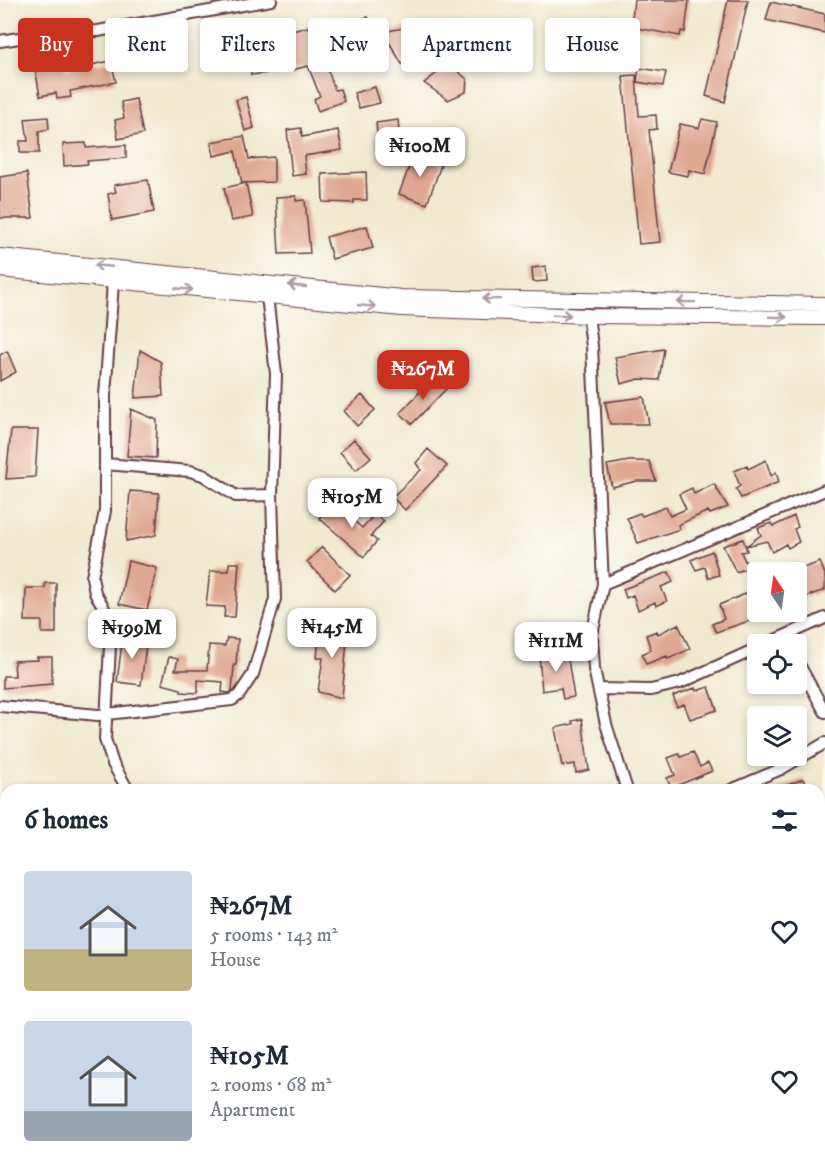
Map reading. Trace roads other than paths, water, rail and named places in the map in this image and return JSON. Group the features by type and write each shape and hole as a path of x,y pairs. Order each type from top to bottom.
{"street":[{"path":"0,41 57,32 98,31 271,0"},
{"path":"0,256 402,303 745,309 825,318"},
{"path":"0,270 267,296 588,316 825,304"},
{"path":"113,282 105,396 105,512 92,577 95,593 103,606 111,628 105,739 109,753 125,784"},
{"path":"0,706 106,715 232,700 239,695 253,674 275,598 272,495 276,374 267,296"},
{"path":"588,316 592,346 603,584 592,635 592,652 603,714 625,784"},
{"path":"105,464 190,471 203,476 236,496 272,495"},
{"path":"603,584 824,492"},
{"path":"798,634 825,618"},
{"path":"600,689 651,690 680,683 747,653"},
{"path":"807,679 825,712"},
{"path":"745,784 781,769 825,743"}]}
